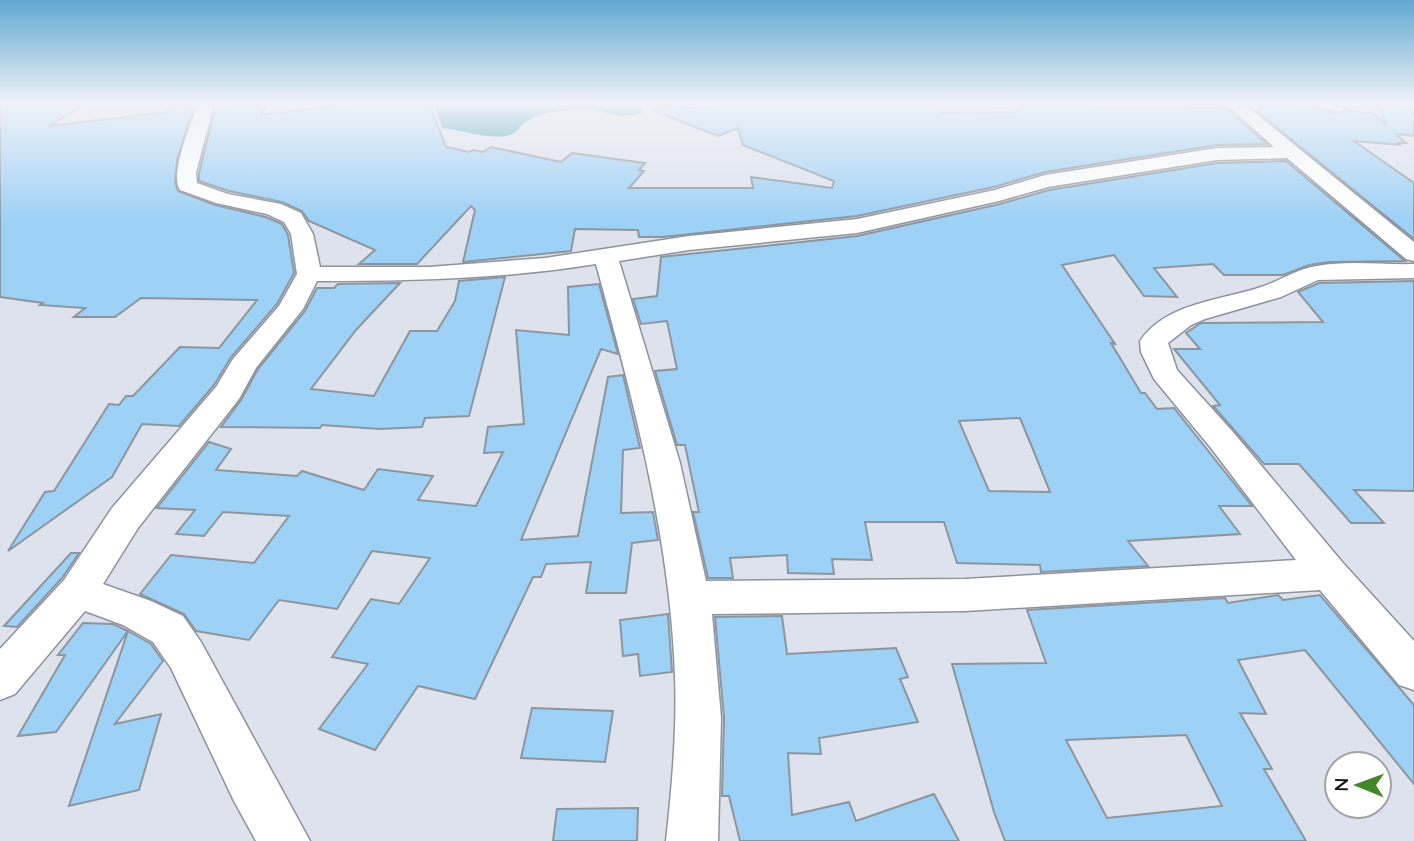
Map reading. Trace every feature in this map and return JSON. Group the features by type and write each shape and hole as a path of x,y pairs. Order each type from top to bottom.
{"street":[{"path":"0,680 78,591 125,518 228,392 243,365 290,309 309,274 302,234 293,218 273,209 223,199 187,186 186,173 195,142"},
{"path":"1279,142 1414,254"},
{"path":"309,274 453,273 545,265 701,241 858,226 999,195 1045,181 1147,163 1217,154 1290,152"},
{"path":"606,256 660,450 689,598 699,746 692,841"},
{"path":"1414,271 1338,271 1304,276 1269,294 1201,309 1180,319 1154,341 1154,352 1164,373 1222,440 1329,574 1414,671"},
{"path":"689,598 965,595 1329,574"},
{"path":"78,591 137,613 168,629 186,655 251,784 284,841"}],"building":[{"path":"0,142 183,142 177,160 175,182 178,191 215,205 266,217 282,224 288,235 294,273 277,304 231,357 214,385 179,426 142,424 112,477 8,551 45,492 54,491 109,404 119,405 126,396 133,396 180,347 219,348 257,300 141,298 115,317 74,317 85,308 40,305 43,303 0,297"},
{"path":"207,142 444,142 446,147 469,152 483,152 491,147 561,162 572,153 645,163 639,170 644,171 629,188 753,188 751,177 832,188 834,181 743,145 742,142 1267,144 1217,145 1045,172 994,187 857,216 663,237 639,237 638,230 575,229 571,251 463,262 475,210 471,206 417,264 359,264 375,250 309,221 302,211 282,202 229,191 199,181"},
{"path":"1295,142 1356,142 1414,183 1414,239"},
{"path":"1369,142 1406,143 1398,143 1401,145"},
{"path":"1286,161 1405,261 1329,262 1309,265 1283,275 1224,275 1213,264 1154,268 1177,297 1144,296 1114,255 1062,265 1115,344 1111,343 1141,393 1145,393 1157,409 1174,408 1252,506 1219,506 1240,534 1128,541 1148,566 1041,572 1040,565 957,563 944,522 865,522 872,560 832,559 834,574 788,573 787,555 730,558 733,578 708,578 693,512 699,512 685,445 677,445 655,371 677,369 667,321 641,324 633,299 657,296 661,257 857,236 1000,204 1049,190 1217,163","holes":["1020,418 1050,492 989,491 959,421"]},
{"path":"505,277 469,416 425,418 422,427 380,429 322,425 320,428 221,427 241,400 258,369 305,311 317,288 334,288 338,284 400,283 356,330 311,389 374,396 410,331 437,331 455,301 459,281"},
{"path":"1414,281 1414,491 1354,490 1384,523 1351,523 1299,464 1264,464 1213,406 1220,405 1174,349 1200,349 1186,333 1201,323 1323,322 1298,292 1319,283"},
{"path":"599,284 618,354 601,349 521,540 578,536 608,377 623,375 640,448 623,450 621,513 653,512 658,540 632,543 626,593 586,593 591,562 546,564 541,577 533,577 475,699 418,686 375,750 319,729 368,664 332,657 371,599 399,604 430,558 372,551 337,609 279,600 249,640 196,631 184,614 140,594 171,555 254,563 289,516 223,512 204,536 176,534 195,510 157,508 209,442 231,449 216,470 297,476 302,471 364,490 378,469 433,476 418,500 476,506 503,452 484,453 488,427 524,424 516,330 569,335 568,287"},
{"path":"71,553 79,553 62,578 17,627 4,626"},
{"path":"1278,595 1283,600 1320,595 1414,705 1414,784 1393,758 1393,750 1386,750 1305,650 1238,660 1266,714 1240,713 1272,769 1264,769 1306,841 1005,841 994,812 952,664 1046,663 1027,610 1225,598 1228,603","holes":["1186,735 1222,806 1107,818 1066,740"]},
{"path":"668,614 672,672 640,676 638,654 623,656 620,620"},
{"path":"782,616 787,654 896,648 908,677 900,679 918,722 819,738 821,754 788,753 792,815 849,802 856,821 934,794 959,841 740,841 729,796 722,796 724,718 715,617"},
{"path":"83,623 113,624 128,631 56,732 18,736 65,655 58,655"},
{"path":"128,631 151,644 163,661 115,724 161,714 139,790 69,806"},
{"path":"532,708 613,711 605,762 521,758"},
{"path":"638,808 637,841 553,841 557,809"}]}
